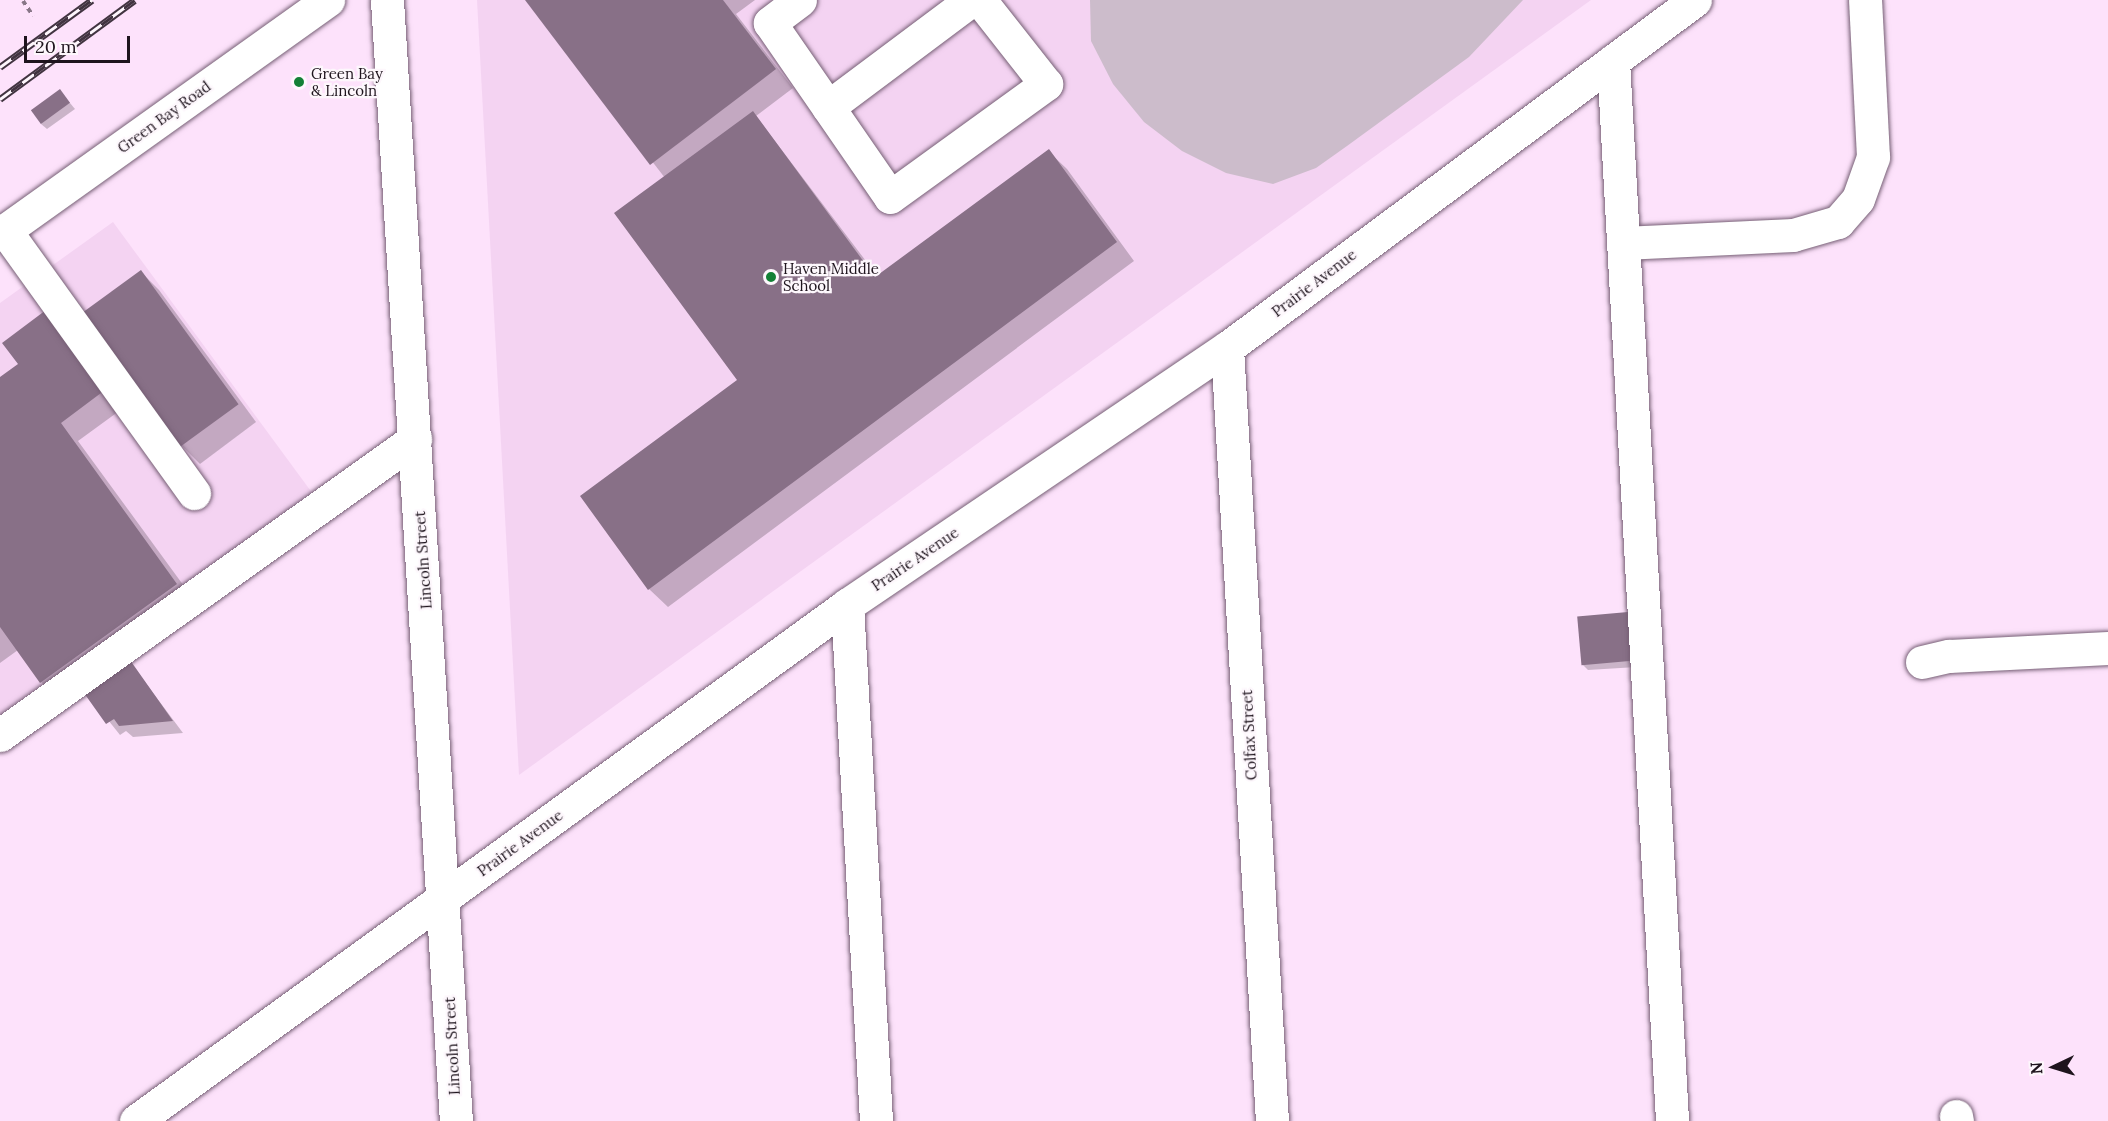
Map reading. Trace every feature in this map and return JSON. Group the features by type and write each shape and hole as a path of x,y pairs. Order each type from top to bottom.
{"street":[{"name":"Green Bay Road","path":"2,232 328,0"},
{"name":"Lincoln Street","path":"387,0 456,1121"},
{"path":"800,0 770,23 890,197 1046,84 980,0"},
{"path":"828,107 971,0"},
{"name":"Prairie Avenue","path":"136,1121 847,605 1227,348 1695,0"},
{"path":"1623,243 1793,235 1838,222 1858,199 1873,157 1865,0"},
{"path":"1613,61 1672,1121"},
{"path":"2,232 194,493"},
{"name":"Colfax Street","path":"1227,348 1272,1121"},
{"path":"0,735 415,439"},
{"path":"847,605 876,1121"},
{"path":"1922,662 1949,656 2108,648"}],"path":[{"path":"23,0 33,16"}],"shaded area":[{"path":"477,0 1591,0 519,775"},
{"path":"1090,0 1523,0 1469,57 1316,168 1273,184 1226,173 1182,151 1144,122 1113,84 1091,41"},
{"path":"113,222 324,509 0,743 0,303"}],"building":[{"path":"525,0 723,0 776,69 650,165"},
{"path":"60,89 70,103 41,124 31,110"},
{"path":"753,111 875,277 1049,149 1117,242 648,590 580,496 737,380 614,213"},
{"path":"141,270 239,404 180,447 82,313"},
{"path":"50,307 109,387 61,423 177,584 40,683 0,627 0,377 18,364 2,343"},
{"path":"1628,612 1632,661 1581,665 1577,616"},
{"path":"130,660 173,721 119,726 114,719 106,724 84,693"}],"railway":[{"path":"0,67 92,0"},
{"path":"0,99 135,0"}],"place":[{"name":"Green Bay & Lincoln","path":"299,82"},
{"name":"Haven Middle School","path":"771,277"}]}
